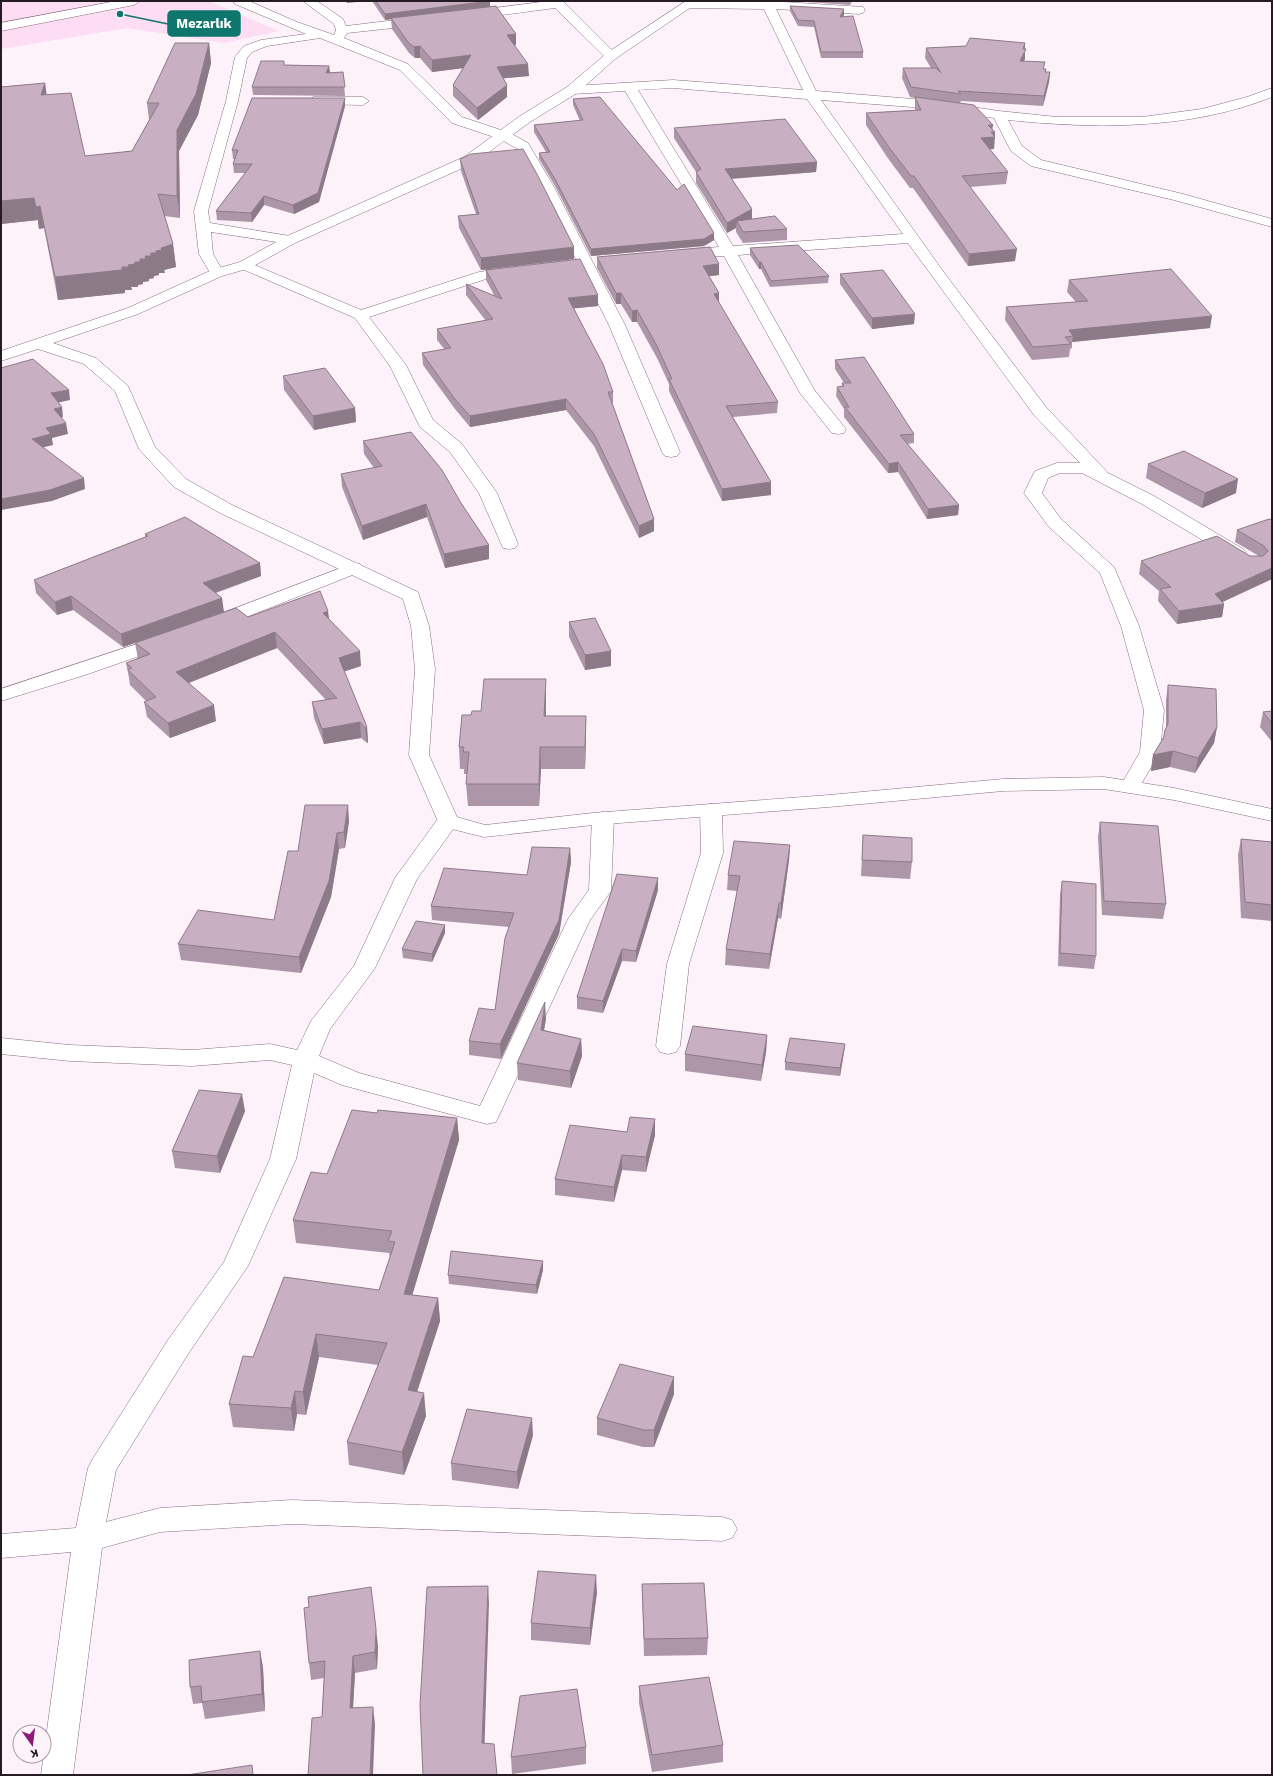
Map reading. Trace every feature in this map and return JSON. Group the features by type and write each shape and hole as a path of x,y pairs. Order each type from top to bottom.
{"street":[{"path":"1,27 134,1"},
{"path":"239,1 319,35"},
{"path":"309,1 339,22 340,35"},
{"path":"458,16 557,3 611,56"},
{"path":"1,356 38,342 132,311 218,273 245,265 290,240 469,160 505,136 525,119 572,90 611,56 692,3 859,10"},
{"path":"768,5 812,96 912,238 1040,411 1102,476"},
{"path":"218,273 206,254 201,211 232,101 241,57 248,49 265,43 319,35 340,35 434,19"},
{"path":"340,35 404,67 457,120 505,136 523,146 586,263 617,326 671,452"},
{"path":"572,90 630,88 673,84 925,104 999,116 1057,121 1142,121 1202,113 1252,100 1272,92"},
{"path":"630,88 728,250 808,393 838,429"},
{"path":"232,101 247,101"},
{"path":"301,101 363,101"},
{"path":"999,116 1016,148 1036,163 1178,197 1272,223"},
{"path":"203,226 290,240"},
{"path":"665,255 912,238"},
{"path":"570,264 602,261"},
{"path":"245,265 360,315 398,366 426,423 456,448 488,493 510,544"},
{"path":"360,315 484,275 531,269"},
{"path":"38,342 90,361 122,389 147,449 180,483 226,509 411,596 420,626 425,669 419,754 448,820 484,831 603,818 1003,785 1104,783 1174,794 1272,815"},
{"path":"1130,787 1150,752 1154,710 1130,626 1108,571 1054,523 1033,493 1041,476 1057,468 1084,468 1148,500 1249,559"},
{"path":"1,695 78,671 235,616 354,568"},
{"path":"668,1046 678,964 712,853 711,810"},
{"path":"1,1046 70,1053 192,1058 270,1052 304,1060 351,1079 487,1116 579,919 600,891 603,818"},
{"path":"58,1775 88,1538 102,1468 178,1347 235,1266 283,1158 304,1060 320,1027 364,968 406,878 448,820"},
{"path":"1,1546 88,1538 160,1520 292,1512 722,1529"}],"shaded area":[{"path":"1,1 208,1 279,31 224,43 127,28 1,49"}],"building":[{"path":"376,1 490,1 385,14"},
{"path":"496,6 516,34 507,35 528,64 497,67 507,85 477,108 453,85 471,55 432,60 420,46 414,47 408,42 391,18"},
{"path":"790,6 844,9 840,17 853,16 863,52 821,52 814,21 798,20"},
{"path":"970,38 1025,43 1023,49 1026,49 1020,61 1045,62 1043,69 1046,69 1045,72 1050,72 1044,96 958,91 961,94 911,87 903,68 936,68 941,73 926,48 966,46"},
{"path":"175,43 209,43 196,94 177,130 177,196 158,194 173,244 161,248 162,250 156,251 156,253 151,253 151,256 145,256 146,259 140,259 140,262 135,262 135,264 128,265 129,267 122,267 122,270 55,277 40,206 36,207 34,198 1,201 1,87 45,83 41,95 71,93 85,156 132,151 159,103 147,103"},
{"path":"261,61 284,61 284,65 329,66 326,73 343,72 345,87 252,87"},
{"path":"600,97 677,190 684,184 714,233 704,239 591,249 555,179 539,153 550,152 534,125 583,120 573,99"},
{"path":"915,97 974,105 993,125 988,125 995,132 991,132 995,137 981,138 1008,172 962,176 1017,249 969,254 914,176 911,176 888,146 866,113 921,110"},
{"path":"252,98 345,98 318,193 293,205 264,196 251,213 216,211 252,164 233,164 238,150 232,150"},
{"path":"785,119 817,162 725,169 752,209 727,223 696,172 701,169 674,128"},
{"path":"523,149 574,247 481,258 458,216 479,214 460,159 471,154"},
{"path":"775,216 787,229 743,232 737,221"},
{"path":"798,245 829,276 771,281 761,262 759,262 750,248"},
{"path":"710,247 719,264 703,266 719,293 714,294 778,402 726,406 771,482 722,489 669,379 672,379 657,346 637,310 632,311 621,293 616,293 597,257"},
{"path":"580,259 598,295 568,298 603,364 613,392 608,392 654,519 639,526 594,434 566,399 470,416 454,398 422,353 451,348 437,329 493,319 466,284 502,299 486,270"},
{"path":"1171,269 1212,316 1069,330 1073,336 1065,337 1071,344 1033,347 1006,307 1088,301 1069,280"},
{"path":"883,270 915,314 872,318 840,274"},
{"path":"864,357 914,434 900,435 959,505 928,509 898,462 889,464 845,407 849,407 837,387 844,386 842,383 851,383 835,360"},
{"path":"33,359 69,390 51,393 62,407 54,409 66,423 46,428 51,434 32,439 84,478 50,490 1,499 1,368"},
{"path":"325,368 355,408 313,416 283,376"},
{"path":"411,432 442,470 461,503 489,545 444,554 426,504 362,526 341,474 382,466 363,441"},
{"path":"1184,451 1238,479 1205,493 1148,464"},
{"path":"185,517 260,563 203,583 222,598 121,634 71,596 55,602 34,580 148,536 145,534"},
{"path":"1269,519 1272,520 1272,568 1215,594 1224,604 1179,611 1160,589 1171,587 1141,561 1217,536 1250,556 1263,556 1268,551 1264,546 1237,530"},
{"path":"320,591 328,611 323,613 360,651 339,658 367,727 365,728 360,722 322,729 312,702 337,698 275,632 176,672 214,705 168,723 144,702 156,697 128,670 132,668 126,663 150,654 135,643 236,608 248,617"},
{"path":"595,618 611,651 585,655 569,622"},
{"path":"484,679 546,679 544,716 586,716 585,747 540,747 539,784 466,784 469,752 463,752 464,747 459,747 462,715 471,715 472,711 481,711"},
{"path":"1168,685 1216,689 1217,727 1198,758 1173,751 1153,755 1164,737 1168,724"},
{"path":"1272,711 1272,723 1263,712"},
{"path":"305,805 348,805 344,832 337,833 329,881 299,957 178,944 198,910 274,920 288,851 298,851"},
{"path":"1100,822 1158,826 1166,904 1104,901"},
{"path":"863,835 912,838 912,862 862,860"},
{"path":"1241,839 1272,842 1272,905 1245,902"},
{"path":"734,841 790,845 781,903 779,903 770,954 726,949 740,876 728,875"},
{"path":"532,847 570,848 559,920 500,1044 469,1041 479,1008 495,1010 505,938 514,913 431,906 444,868 527,875"},
{"path":"617,874 658,878 636,951 622,949 603,1001 577,997"},
{"path":"1062,881 1096,884 1096,956 1060,953"},
{"path":"416,921 445,925 432,954 402,949"},
{"path":"545,1002 541,1030 581,1039 570,1071 517,1063"},
{"path":"693,1026 767,1035 762,1065 685,1054"},
{"path":"790,1038 845,1044 840,1068 785,1062"},
{"path":"199,1090 242,1094 217,1156 172,1151"},
{"path":"352,1110 377,1113 378,1110 457,1118 404,1294 438,1298 408,1390 424,1393 402,1452 347,1442 387,1343 316,1334 303,1392 295,1391 291,1408 229,1404 243,1356 253,1357 284,1277 379,1290 395,1242 388,1241 392,1231 293,1220 311,1172 327,1174"},
{"path":"630,1117 655,1119 646,1157 622,1155 614,1187 555,1179 570,1125 627,1132"},
{"path":"451,1251 543,1261 536,1285 448,1275"},
{"path":"620,1364 674,1377 654,1430 644,1430 597,1418"},
{"path":"467,1409 532,1418 517,1472 451,1463"},
{"path":"538,1571 596,1575 590,1628 531,1623"},
{"path":"704,1583 708,1638 644,1639 642,1584"},
{"path":"488,1586 482,1743 494,1744 497,1775 423,1775 420,1705 427,1587"},
{"path":"371,1587 376,1629 375,1652 353,1656 350,1708 373,1707 370,1775 308,1775 312,1718 322,1717 325,1661 309,1663 304,1608 309,1607 308,1597"},
{"path":"260,1651 262,1694 202,1702 201,1686 190,1687 189,1660"},
{"path":"709,1677 723,1745 652,1755 639,1686"},
{"path":"577,1689 586,1747 511,1757 520,1696"},
{"path":"252,1765 253,1775 187,1775"}],"place":[{"name":"Mezarlık","path":"120,14"}]}
